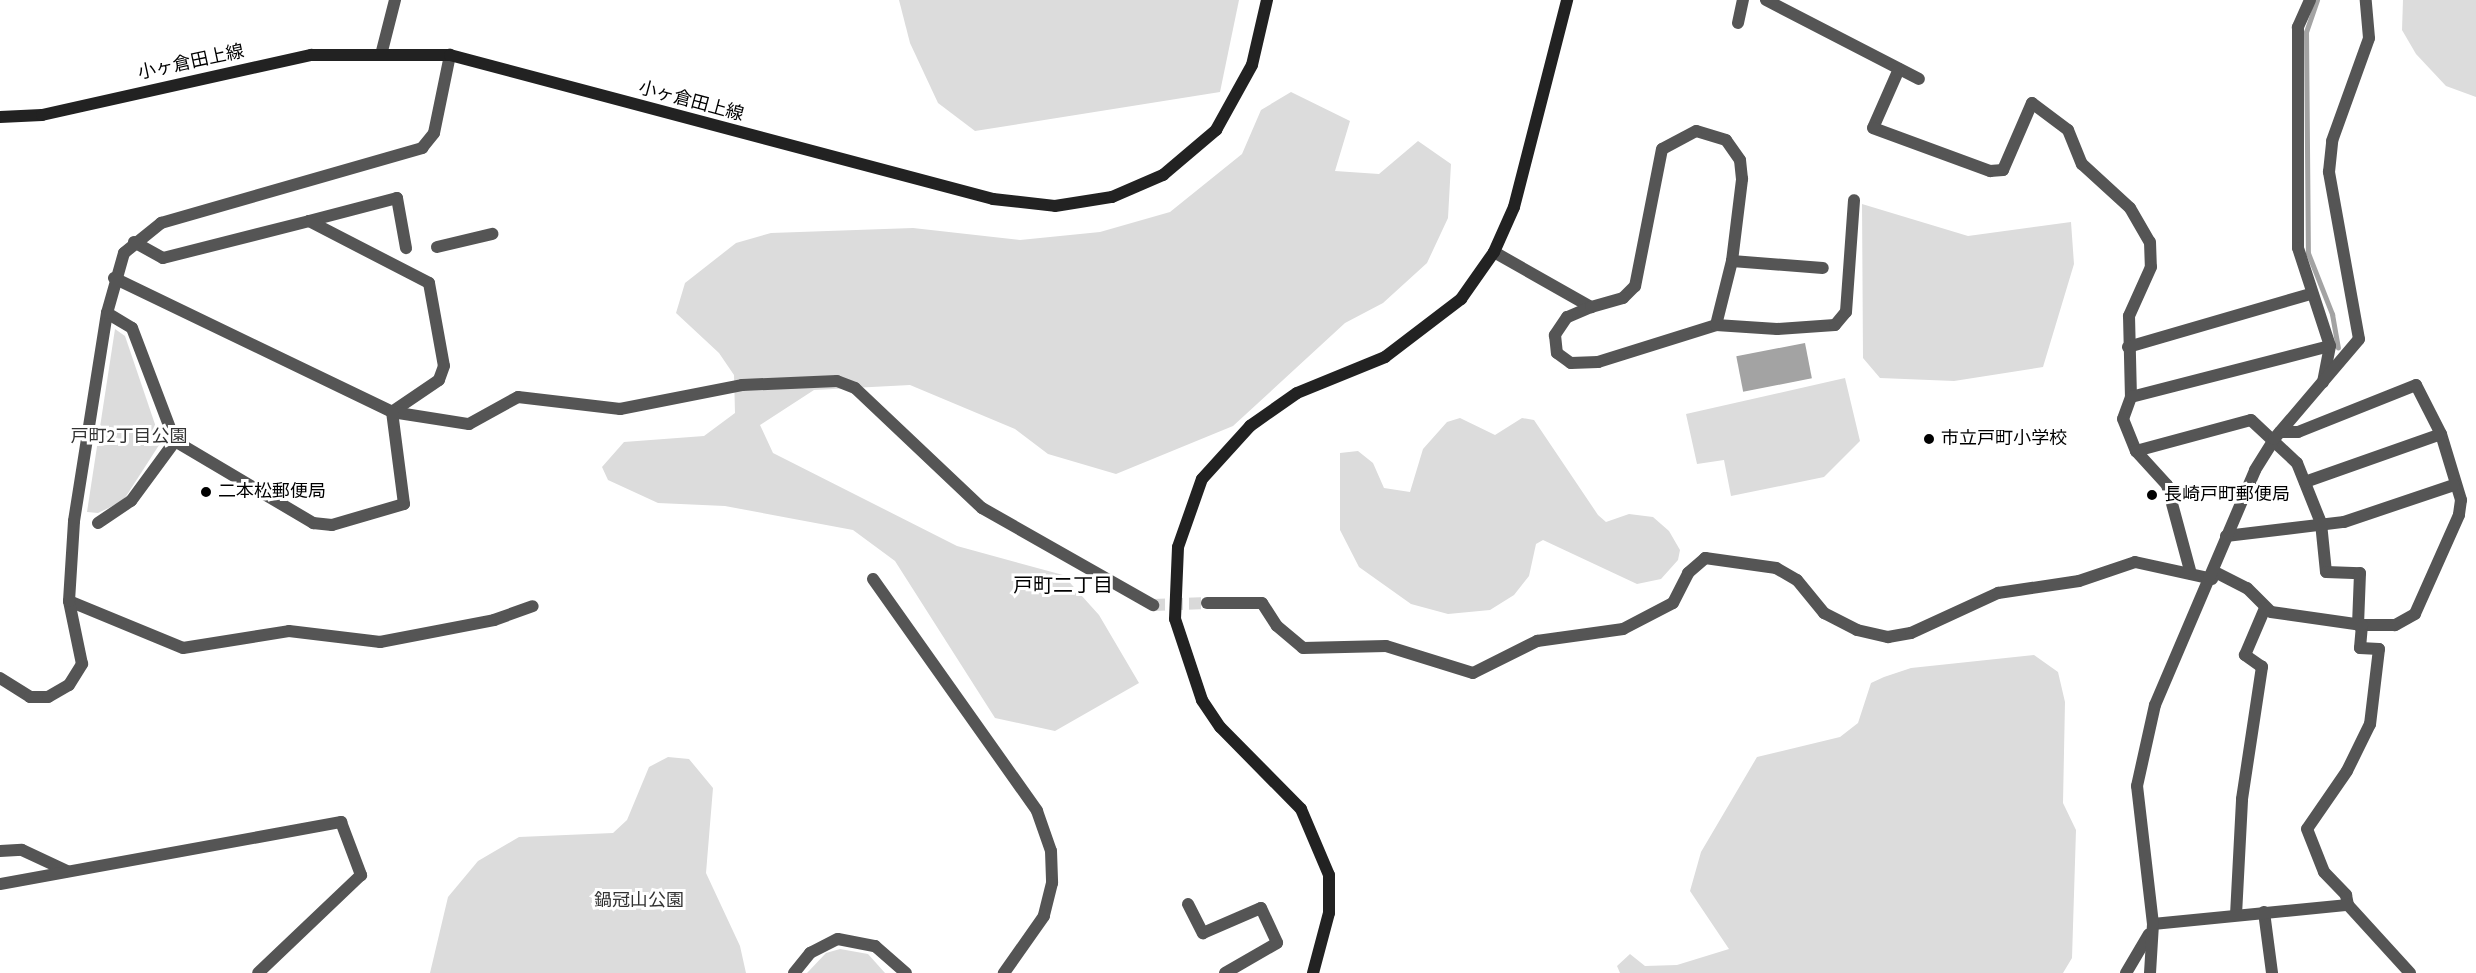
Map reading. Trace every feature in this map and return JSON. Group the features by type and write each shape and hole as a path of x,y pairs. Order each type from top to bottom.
{"main road":[{"name":"小ヶ倉田上線","path":"0,117 42,115 311,55 382,51 450,55 993,199 1055,206 1112,197 1163,175 1216,130 1252,64 1267,0"},
{"path":"1313,973 1329,913 1329,875 1301,809 1220,727 1202,700 1175,619 1178,547 1202,479 1250,426 1297,393 1414,340 1461,299 1494,252 1514,207 1567,0"}],"street":[{"path":"382,51 395,0"},
{"path":"1738,23 1743,0"},
{"path":"1766,0 1919,79"},
{"path":"2310,0 2298,27 2298,248 2310,294 2330,346 2323,383"},
{"path":"2150,973 2153,924 2137,786 2155,705 2213,575 2226,536 2277,435 2358,339 2329,172 2332,141 2369,38 2366,0"},
{"path":"0,678 30,697 59,694 69,685 82,664 82,648 69,601 74,521 114,278 134,242 161,223 422,148 434,133 450,55"},
{"path":"1899,69 1873,128 1969,163 2003,170 2032,103 2068,130 2082,164 2130,208 2150,242 2151,267 2132,303 2128,347 2131,397 2123,419 2136,451 2167,485 2191,574"},
{"path":"1716,325 1732,261 1740,160 1719,136 1682,134 1658,156 1635,285 1623,298 1567,317 1558,328 1554,342 1565,360 1598,362 1716,325 1788,329 1835,325 1846,312 1854,201"},
{"path":"134,242 164,258 397,198 406,248"},
{"path":"309,221 429,282 444,366 439,380 392,412"},
{"path":"437,248 492,234"},
{"path":"1494,252 1591,307"},
{"path":"1732,261 1823,268"},
{"path":"114,278 392,412 469,424 518,397 620,409 742,385 837,381 855,388 982,508 1153,605"},
{"path":"2128,347 2310,294"},
{"path":"107,313 132,328 175,441 313,524 332,525 404,504 392,412"},
{"path":"2131,397 2330,346"},
{"path":"1207,603 1262,603 1276,626 1303,648 1386,646 1473,673 1537,641 1623,629 1672,603 1688,573 1705,558 1776,567 1797,580 1824,613 1857,630 1888,637 1911,633 1998,593 2079,581 2135,562 2191,574 2213,575 2247,588 2265,608 2306,621 2395,625 2421,605 2459,515 2441,434 2416,385 2298,432 2277,435"},
{"path":"2136,451 2251,420 2277,435 2305,482 2321,523 2326,572 2360,573 2360,648 2379,649 2370,724 2347,771 2307,829 2324,872 2346,895 2348,905 2410,973"},
{"path":"2305,482 2441,434"},
{"path":"98,523 131,501 175,441"},
{"path":"2226,536 2344,522 2454,485"},
{"path":"873,579 1037,811 1051,851 1052,883 1044,916 1004,973"},
{"path":"69,601 183,648 290,631 380,642 494,620 533,606"},
{"path":"2236,915 2242,800 2262,667 2245,655 2265,608"},
{"path":"0,884 341,822 361,875 258,973"},
{"path":"0,851 22,850 67,871"},
{"path":"1188,904 1203,933 1261,908 1276,943 1225,973"},
{"path":"2153,924 2348,905"},
{"path":"2264,912 2272,973"},
{"path":"2127,973 2153,924"},
{"path":"794,973 810,953 838,939 875,946 906,973"}],"green space":[{"path":"899,0 1239,0 1220,92 975,131 938,103 910,43"},
{"path":"2403,0 2476,0 2476,97 2446,86 2416,54 2402,30"},
{"path":"1291,92 1350,121 1335,171 1379,174 1418,141 1451,164 1448,218 1427,263 1383,303 1345,323 1233,426 1116,474 1048,454 1015,429 910,385 814,390 760,425 773,453 957,546 1063,575 1099,615 1139,683 1055,731 995,718 895,561 853,530 725,506 658,503 608,480 602,467 624,442 704,436 735,413 734,375 719,353 676,313 685,283 736,243 771,233 913,228 1020,240 1100,232 1170,212 1242,154 1261,110"},
{"path":"1862,204 1968,236 2071,222 2074,264 2043,367 1954,381 1880,378 1863,358"},
{"name":"戸町2丁目公園","path":"115,329 125,336 161,442 123,501 98,513 87,512"},
{"path":"1845,378 1860,441 1824,477 1731,496 1724,460 1697,464 1686,414"},
{"path":"1460,418 1495,435 1522,418 1534,420 1598,515 1606,522 1629,514 1653,517 1669,531 1680,550 1678,560 1661,579 1637,584 1543,540 1536,544 1529,576 1514,595 1490,610 1448,614 1411,604 1359,567 1340,530 1340,453 1358,451 1373,463 1384,488 1410,492 1423,449 1447,422"},
{"path":"2034,655 2058,672 2065,702 2063,803 2076,830 2072,958 2063,973 1620,973 1617,966 1630,954 1645,966 1677,965 1729,949 1690,891 1701,852 1757,757 1840,737 1858,723 1871,683 1884,677 1911,668"},
{"name":"鍋冠山公園","path":"668,757 689,759 713,788 706,873 740,946 746,973 430,973 448,897 478,861 519,837 613,833 627,820 649,767"},
{"path":"840,949 868,954 885,973 807,973 826,953"}],"shaded area":[{"path":"1805,343 1812,378 1743,392 1736,356"}],"waterway":[{"path":"2317,0 2306,32 2308,253 2332,314 2338,347"}],"tunnel":[{"path":"1153,605 1207,603"}],"place":[{"name":"市立戸町小学校","path":"1929,439"},
{"name":"二本松郵便局","path":"206,492"},
{"name":"長崎戸町郵便局","path":"2152,495"}],"district":[{"name":"戸町二丁目","path":"1063,586"}]}
